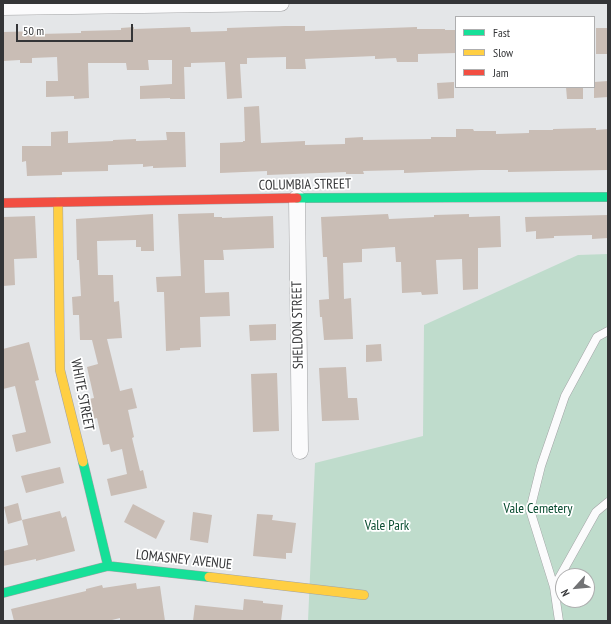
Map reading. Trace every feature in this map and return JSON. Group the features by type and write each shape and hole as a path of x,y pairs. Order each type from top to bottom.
{"street":[{"path":"3,7 281,3"},
{"name":"COLUMBIA STREET","path":"3,203 297,198 608,197"},
{"name":"SHELDON STREET","path":"297,198 300,451"},
{"name":"WHITE STREET","path":"58,202 60,370 108,566"},
{"name":"LOMASNEY AVENUE","path":"3,593 108,566 364,595"}],"lane":[{"path":"559,621 554,587 530,510 541,466 565,396 596,337 608,331"},
{"path":"554,587 596,512 608,502"}],"green space":[{"path":"608,254 608,621 308,621 315,463 423,436 424,325 578,255"}],"building":[{"path":"305,26 305,31 417,27 417,29 455,30 455,53 418,54 418,62 397,62 396,58 375,59 375,56 305,59 306,69 286,69 286,57 247,58 247,64 240,64 242,98 227,99 225,62 191,63 191,67 184,67 185,99 140,99 140,86 172,84 172,60 148,60 149,70 127,70 126,63 88,63 89,98 74,99 74,96 46,97 46,81 58,81 57,57 32,58 32,63 20,63 20,60 3,61 3,32 39,31 39,34 81,33 81,31 121,30 121,28 134,27 134,29 190,27 191,32 227,31 227,28"},
{"path":"596,28 608,28 608,54 596,54"},
{"path":"608,81 608,97 594,98 595,82"},
{"path":"454,82 454,98 438,99 437,83"},
{"path":"566,88 583,88 583,99 567,99"},
{"path":"259,106 261,143 305,141 305,145 345,144 345,138 363,137 363,140 431,139 431,137 456,137 456,129 496,131 496,134 529,133 529,130 608,129 608,170 508,172 508,170 481,170 404,173 404,170 363,171 364,174 346,174 346,172 267,175 267,171 220,173 220,143 245,141 244,107"},
{"path":"68,131 68,143 136,139 136,141 167,140 166,132 185,132 186,167 153,168 153,166 143,167 143,164 108,165 108,171 62,172 62,175 27,176 26,161 22,162 22,146 51,146 51,132"},
{"path":"214,213 214,217 222,218 273,216 274,248 223,250 224,260 204,260 205,293 229,292 230,316 200,317 201,347 180,348 180,350 166,351 164,292 157,292 156,277 181,276 178,214"},
{"path":"153,214 154,251 141,251 141,247 136,247 136,240 97,241 98,275 113,275 114,302 119,301 122,338 107,339 120,391 132,388 137,408 128,410 134,437 132,438 140,471 143,470 147,488 111,496 107,479 127,474 122,449 111,452 109,444 103,445 97,418 94,419 89,399 94,398 87,367 98,364 92,340 80,340 79,315 73,315 72,297 81,296 79,260 77,260 76,219"},
{"path":"388,214 389,219 469,214 469,217 500,216 501,247 478,248 478,289 463,290 462,259 436,260 438,294 422,295 421,292 402,293 401,262 396,262 395,247 362,249 362,262 343,263 344,299 351,298 353,339 324,340 319,300 329,299 327,257 323,257 321,217"},
{"path":"608,215 608,238 592,239 592,235 554,236 554,238 536,239 536,231 526,232 525,217"},
{"path":"35,216 37,258 14,259 15,285 3,286 3,217"},
{"path":"276,324 276,340 250,341 249,325"},
{"path":"29,342 39,380 35,381 51,443 16,452 12,435 26,432 15,386 3,389 3,349"},
{"path":"381,344 382,361 366,362 366,345"},
{"path":"346,367 348,398 357,398 359,420 322,421 319,368"},
{"path":"277,373 279,431 253,432 251,374"},
{"path":"60,467 64,483 26,493 21,476"},
{"path":"18,503 22,520 8,524 4,507"},
{"path":"133,504 165,521 156,539 124,522"},
{"path":"60,511 62,518 66,516 75,551 36,561 36,559 3,566 3,551 28,545 22,520"},
{"path":"193,512 212,515 208,543 190,540"},
{"path":"257,514 273,515 272,520 296,523 292,553 286,553 286,559 253,556"},
{"path":"136,583 137,589 160,586 165,621 120,621 120,618 108,621 14,621 11,609 86,591 86,589 102,585 103,588"},
{"path":"244,599 283,605 281,621 193,621 195,605 243,610"}],"traffic: fast":[{"path":"297,198 608,197"},
{"path":"83,462 108,566"},
{"path":"3,593 108,566 209,577"}],"traffic: slow":[{"path":"58,202 60,370 83,462"},
{"path":"209,577 364,595"}],"traffic: jam":[{"path":"3,203 297,198"}],"park label":[{"name":"Vale Cemetery","path":"538,509"},
{"name":"Vale Park","path":"387,526"}]}
